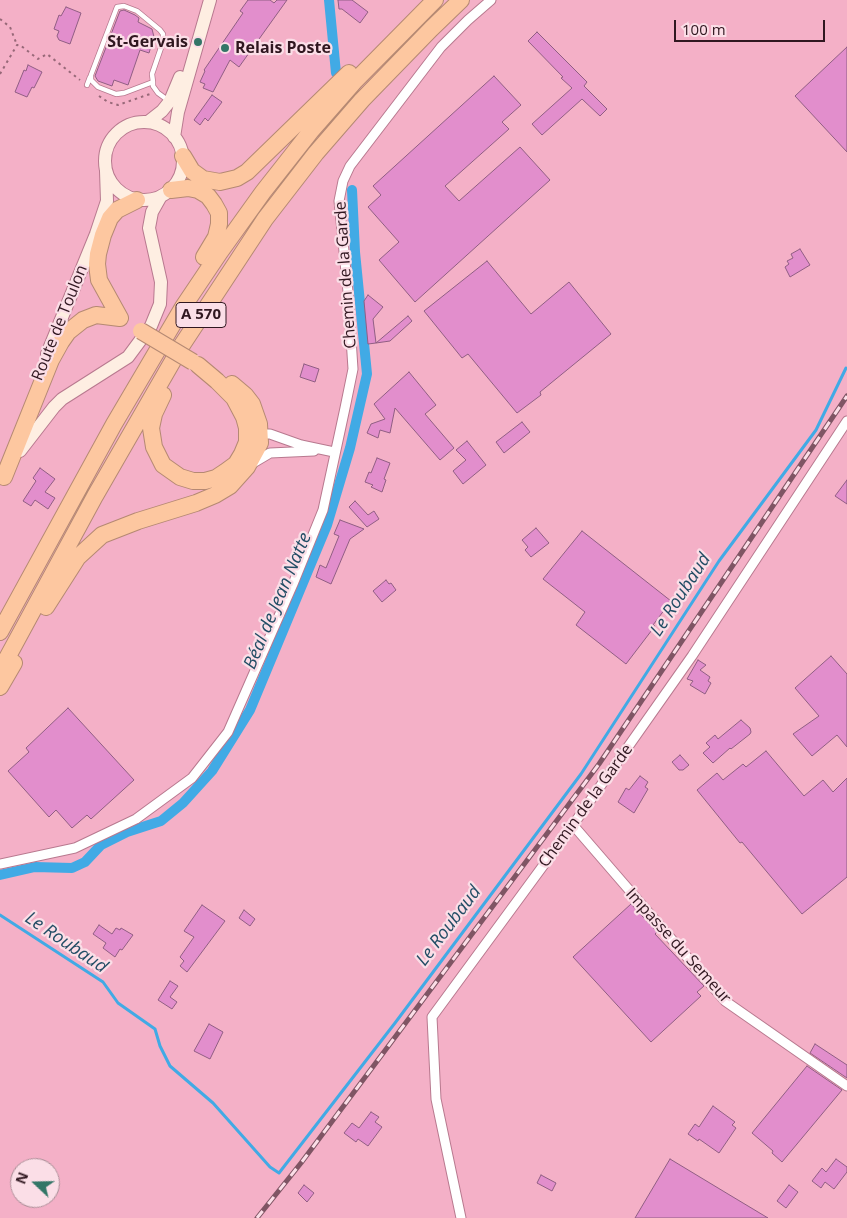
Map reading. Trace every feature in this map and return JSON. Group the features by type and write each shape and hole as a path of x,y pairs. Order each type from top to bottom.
{"highway":[{"path":"183,156 192,171 203,179 210,181 230,181 247,172 425,0"},
{"name":"A 570","path":"0,632 119,416 183,307 220,252 263,192 311,131 354,82 435,0"},
{"name":"A 570","path":"0,671 124,444 182,345 265,219 316,153 362,100 461,0"},
{"path":"258,442 242,454 236,464 226,472 216,478 205,481 193,481 180,477 163,465 154,447 151,428 159,402 173,375 256,246 303,183 431,29"},
{"path":"0,615 122,393 216,237 219,213 208,196 198,190 188,188 166,193"},
{"path":"120,318 99,280 98,254 110,218 117,210 137,200"},
{"path":"0,687 55,592 78,557 90,545 102,535 196,504 230,486 247,467 258,442 256,414 245,395 237,387 120,318 103,302 94,284 91,255 94,240"},
{"path":"1,478 51,360 68,332 84,320 96,315 120,318"},
{"path":"196,364 234,398 244,417 247,428 258,442"}],"main road":[{"path":"148,122 162,111 170,101 179,81 201,0"},
{"path":"174,137 178,112 210,0"},
{"path":"148,122 167,130 174,137 180,146 183,156 178,180 166,193 149,200 137,200 126,197 110,182 104,158 114,135 124,127 148,122"},
{"name":"Route de Toulon","path":"1,478 108,201 106,171"},
{"name":"Route de Toulon","path":"1,478 28,437 54,407 67,396 128,358 151,326 160,304 161,282 149,228 152,212 166,193"}],"street":[{"name":"Chemin de la Garde","path":"0,864 75,848 136,819 192,778 228,732 323,510 353,369 339,201 343,181 350,166 441,47 491,0"},
{"name":"Chemin de la Garde","path":"461,1218 436,1098 432,1016 573,825 692,656 847,421"},
{"path":"258,442 276,436 334,452"},
{"path":"258,442 307,451 334,452"},
{"name":"Impasse du Semeur","path":"573,825 724,1001 847,1086"}],"lane":[{"path":"87,85 115,10 117,7 124,6 136,10 164,34 152,74 157,92 170,101"},
{"path":"91,75 91,80 98,87 116,94 124,93 153,82"}],"path":[{"path":"0,19 10,27 17,45 20,45 38,59 47,54 113,105 157,92"},
{"path":"0,74 17,45"}],"building":[{"path":"248,0 270,0 274,3 277,0 287,0 239,67 230,60 213,92 203,88 205,84 200,82 204,70 243,13 240,11"},
{"path":"338,0 352,0 368,12 360,23 342,9 339,9"},
{"path":"66,7 81,13 70,44 59,40 57,36 59,31 54,29 59,15 61,16"},
{"path":"124,10 139,18 138,22 152,29 154,37 149,53 140,50 128,85 114,80 112,86 98,81 95,76 120,11"},
{"path":"537,32 587,82 584,86 607,109 600,116 582,99 542,135 532,124 572,88 528,41"},
{"path":"847,47 847,152 795,96"},
{"path":"28,65 42,72 27,97 15,92"},
{"path":"494,76 521,105 502,122 509,129 445,186 459,201 520,147 550,180 415,302 379,260 399,242 368,207 381,195 373,186"},
{"path":"212,95 222,102 208,121 205,118 200,125 194,120"},
{"path":"800,249 810,265 790,277 785,267 789,264 787,261 793,258 791,254"},
{"path":"487,261 531,314 569,282 611,334 540,392 541,395 517,413 468,354 462,358 424,311"},
{"path":"368,295 383,307 373,319 376,343 368,344 364,301"},
{"path":"408,316 412,321 390,341 376,343"},
{"path":"304,364 319,369 315,382 300,377"},
{"path":"409,372 436,405 425,414 454,448 440,460 395,408 390,433 380,430 378,438 367,433 371,424 385,419 374,404"},
{"path":"522,422 530,432 504,453 496,442"},
{"path":"467,441 486,465 463,484 453,471 466,460 456,450"},
{"path":"377,458 390,463 384,479 386,480 382,492 365,482"},
{"path":"40,468 55,479 45,492 55,498 48,509 35,500 31,506 23,501 36,481 33,478"},
{"path":"847,480 847,504 835,496"},
{"path":"355,501 368,515 374,511 379,519 367,527 349,507"},
{"path":"340,520 364,529 350,539 331,584 316,577 320,565 326,568 339,536 334,534"},
{"path":"536,528 549,543 531,557 525,550 528,547 522,540"},
{"path":"582,531 671,601 653,625 655,626 626,664 576,625 585,612 543,579"},
{"path":"386,580 396,590 382,602 373,591"},
{"path":"831,656 847,674 847,747 837,735 812,756 793,734 819,716 795,688"},
{"path":"698,660 706,665 700,670 710,677 708,681 711,683 705,694 690,685 693,681 687,679"},
{"path":"68,708 134,780 91,819 87,815 72,828 56,810 49,817 8,771 29,752 26,748"},
{"path":"741,720 750,728 750,734 713,763 703,753 710,747 706,743 715,735 718,739"},
{"path":"766,751 804,796 823,780 833,792 847,778 847,877 802,914 697,790 717,773 723,780 743,764 746,767"},
{"path":"680,755 689,765 683,770 679,770 672,762"},
{"path":"640,776 648,782 645,787 648,789 634,813 618,802 626,788 629,790"},
{"path":"631,904 657,932 655,934 704,986 697,992 701,996 651,1042 573,957"},
{"path":"202,905 225,921 187,972 180,966 184,961 180,957 194,937 184,931"},
{"path":"244,910 255,919 250,926 239,918"},
{"path":"99,925 112,934 116,928 120,930 121,928 133,935 115,957 103,948 106,943 93,934"},
{"path":"170,981 178,986 170,997 177,1002 172,1009 158,1000"},
{"path":"209,1024 223,1032 210,1059 194,1051"},
{"path":"815,1044 847,1065 847,1078 810,1053"},
{"path":"807,1066 842,1090 782,1162 772,1153 773,1151 752,1133"},
{"path":"713,1106 735,1122 732,1125 736,1128 719,1153 688,1134 695,1124 699,1127"},
{"path":"371,1112 379,1117 375,1122 382,1127 368,1146 358,1139 356,1142 344,1133 352,1123 359,1128"},
{"path":"670,1159 728,1194 768,1218 635,1218"},
{"path":"836,1159 847,1167 847,1172 834,1189 825,1182 821,1188 812,1181 822,1168 826,1172"},
{"path":"541,1175 556,1183 552,1191 537,1183"},
{"path":"304,1185 314,1193 307,1202 298,1193"},
{"path":"789,1185 798,1192 786,1208 777,1201"}],"waterway":[{"name":"Béal de Jean Natte","path":"329,0 336,73"},
{"name":"Béal de Jean Natte","path":"0,875 35,867 72,868 85,862 101,845 127,832 161,821 183,803 212,771 250,710 327,525 350,448 367,374 355,252 352,190"},
{"name":"Le Roubaud","path":"0,915 103,982 118,1003 155,1029 160,1046 170,1066 213,1103 270,1167 279,1173 395,1023 581,774 719,561 816,430 846,368"}],"railway":[{"path":"257,1218 301,1163 599,764 847,396"}],"place":[{"name":"St-Gervais","path":"198,42"},
{"name":"Relais Poste","path":"225,48"}]}
